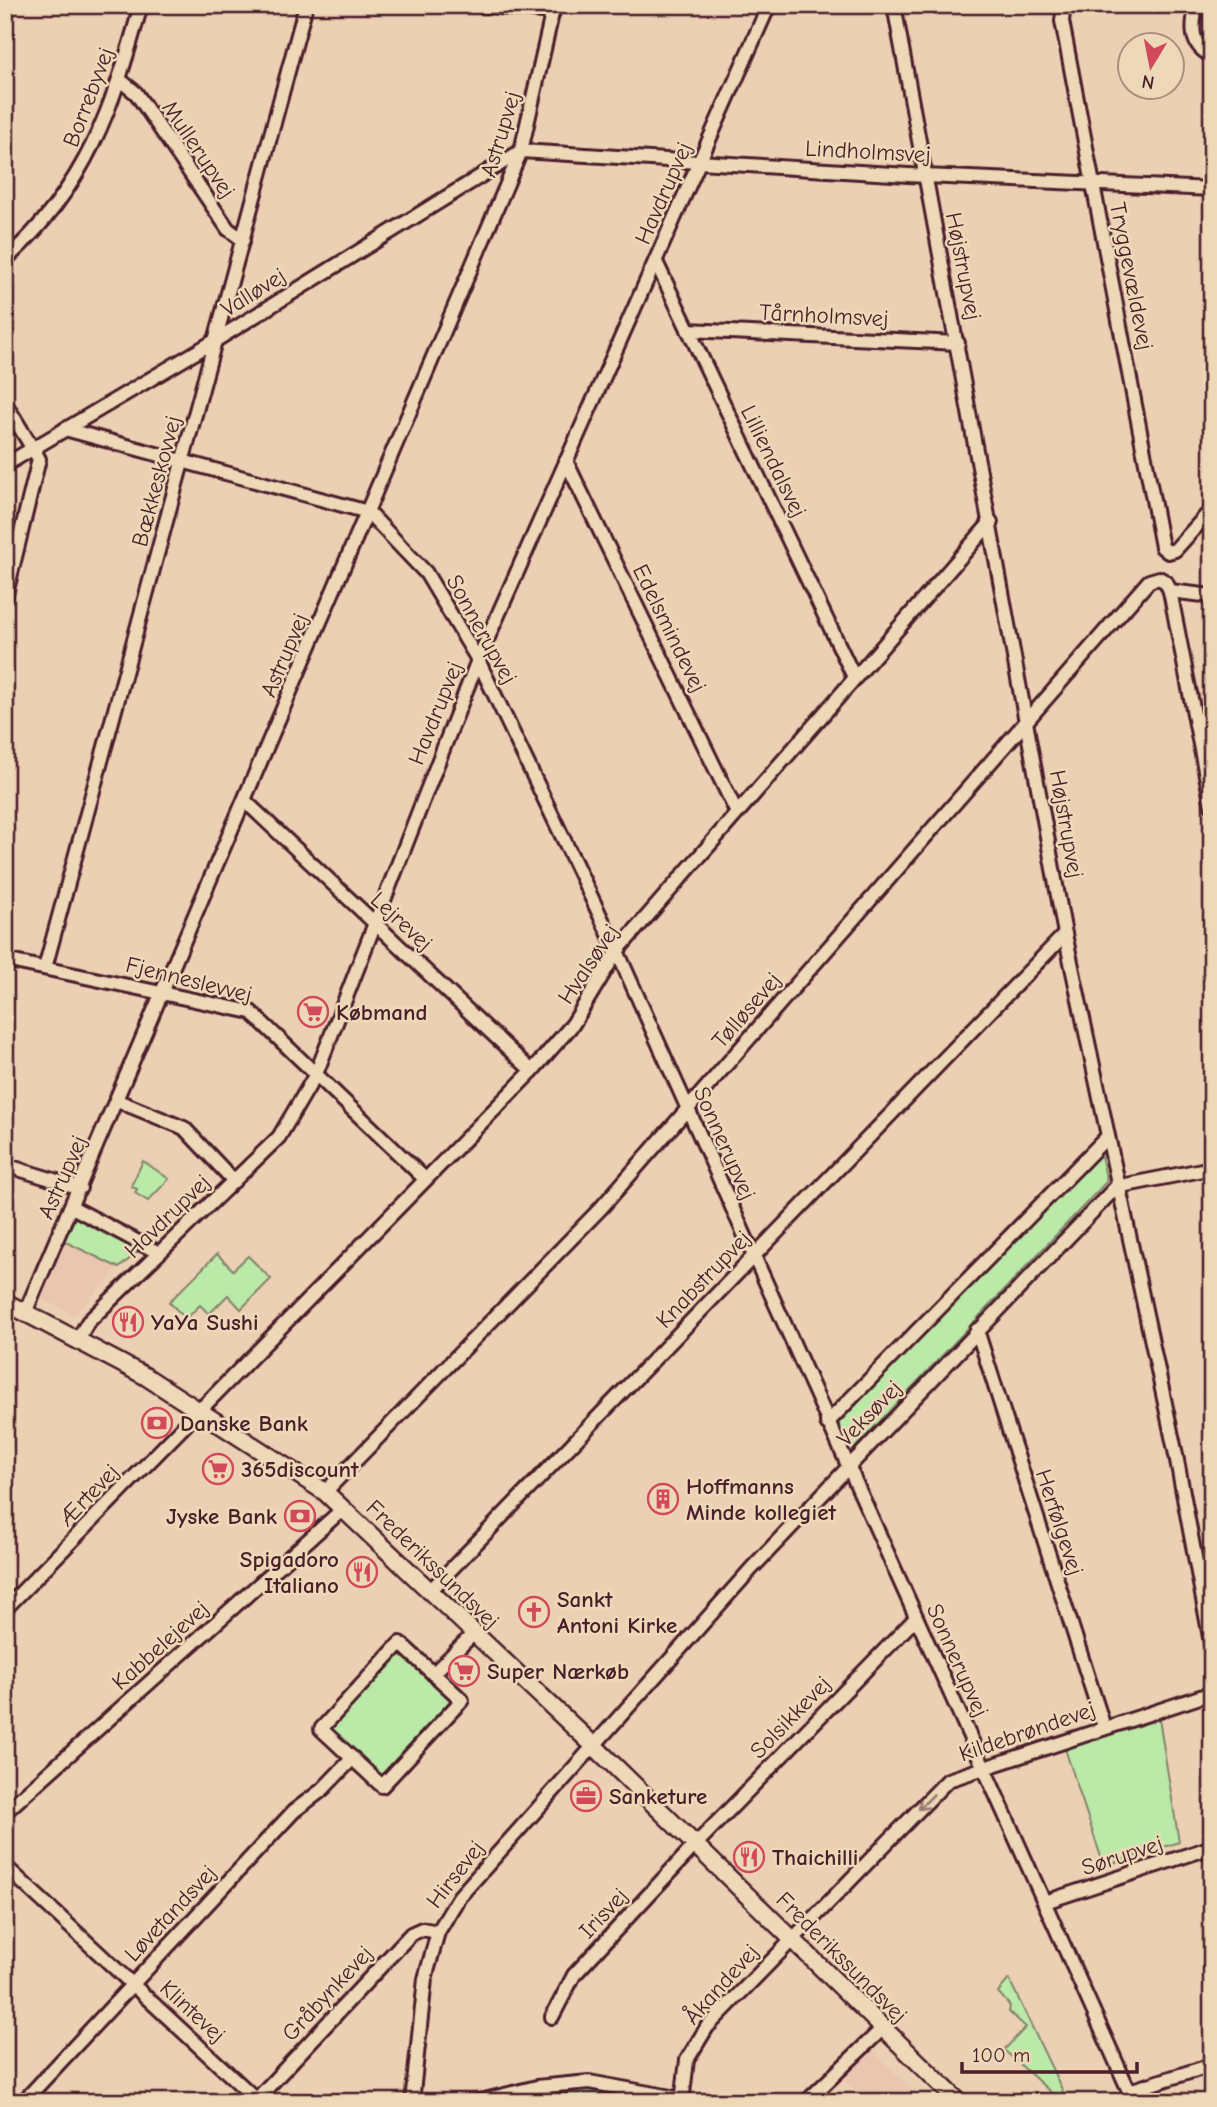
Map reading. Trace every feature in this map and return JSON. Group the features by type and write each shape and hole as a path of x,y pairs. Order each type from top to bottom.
{"main road":[{"name":"Frederikssundsvej","path":"5,1302 145,1376 325,1492 592,1744 959,2102"}],"street":[{"name":"Borrebyvej","path":"5,260 52,212 80,173 102,131 120,80 141,5"},
{"name":"Bækkeskovvej","path":"45,968 306,5"},
{"path":"478,5 554,9"},
{"name":"Havdrupvej","path":"77,1341 88,1322 279,1137 316,1074 478,660 769,5"},
{"name":"Højstrupvej","path":"894,5 1065,934 1116,1187 1176,1455 1212,1648"},
{"name":"Tryggevældevej","path":"1064,5 1062,21 1162,547 1168,552 1175,550 1212,509"},
{"path":"1196,5 1192,36 1200,49 1212,56"},
{"name":"Astrupvej","path":"25,1313 118,1101 521,151 554,9"},
{"name":"Mullerupvej","path":"120,80 135,93 228,229 243,240"},
{"name":"Lindholmsvej","path":"521,151 925,176 1092,181 1212,189"},
{"name":"Valløvej","path":"5,465 215,341 521,151"},
{"name":"Lilliendalsvej","path":"656,262 854,677"},
{"name":"Tårnholmsvej","path":"688,330 958,343"},
{"path":"5,403 39,459 5,598"},
{"path":"65,429 368,512"},
{"name":"Edelsmindevej","path":"566,461 737,813"},
{"name":"Sonnerupvej","path":"368,512 426,573 478,660 617,951 1132,2096"},
{"name":"Hvalsøvej","path":"200,1410 532,1070 573,1024 617,951 991,523"},
{"name":"Tølløsevej","path":"325,1492 601,1208 1149,581 1159,578 1170,591"},
{"path":"1212,596 1170,591 1206,748 1212,806"},
{"name":"Lejrevej","path":"244,801 532,1070"},
{"name":"Knabstrupvej","path":"429,1592 1065,934"},
{"name":"Fjenneslevvej","path":"5,960 251,1012 425,1179"},
{"path":"118,1101 184,1128 234,1181"},
{"name":"Veksøvej","path":"827,1423 1106,1138"},
{"path":"5,1165 80,1188"},
{"path":"1116,1187 1212,1168"},
{"name":"Veksøvej","path":"592,1744 847,1466 1116,1187"},
{"path":"72,1207 159,1253"},
{"name":"Herfølgevej","path":"977,1330 1104,1727"},
{"name":"Ærtevej","path":"5,1609 200,1410"},
{"name":"Kabbelejevej","path":"5,1812 343,1508"},
{"name":"Solsikkevej","path":"695,1845 916,1618"},
{"path":"433,1674 473,1634"},
{"path":"400,1643 461,1700 382,1786 353,1758 321,1728 400,1643"},
{"name":"Kildebrøndevej","path":"792,1939 948,1780 983,1766 1212,1693"},
{"name":"Hirsevej","path":"412,2102 425,1979 438,1931 459,1897 592,1744"},
{"name":"Løvetandsvej","path":"23,2102 294,1811 322,1790 353,1758"},
{"name":"Irisvej","path":"552,2017 574,1975 695,1845"},
{"name":"Sørupvej","path":"1045,1902 1212,1847"},
{"name":"Klintevej","path":"5,1866 257,2101"},
{"name":"Gråbynkevej","path":"257,2101 411,1934 422,1929 438,1931"},
{"name":"Åkandevej","path":"682,2100 687,2060 707,2027 792,1939"},
{"path":"806,2102 882,2029"},
{"path":"1132,2096 1212,2065"},
{"path":"476,2102 537,2087 589,2082 682,2100"}],"shaded area":[{"path":"64,1241 119,1268 74,1315 41,1298"},
{"path":"871,2050 925,2102 867,2102 842,2078"}],"green space":[{"path":"1100,1152 1107,1181 850,1453 836,1426 1094,1153"},
{"path":"143,1161 169,1179 148,1201 135,1193 137,1189 131,1186"},
{"path":"77,1214 141,1249 119,1268 64,1241"},
{"path":"217,1254 233,1270 248,1256 271,1279 241,1309 228,1295 209,1314 200,1305 186,1319 169,1302"},
{"path":"398,1649 454,1704 382,1779 329,1729"},
{"path":"1159,1719 1179,1842 1104,1866 1065,1749"},
{"path":"1009,1979 1068,2102 1055,2102 1057,2098 1004,2050 1026,2027 1009,2012 1010,2006 998,1992"},
{"path":"590,2089 664,2102 501,2102 532,2092"}],"place":[{"name":"Købmand","path":"313,1012"},
{"name":"YaYa Sushi","path":"128,1322"},
{"name":"Danske Bank","path":"157,1423"},
{"name":"365discount","path":"218,1469"},
{"name":"Hoffmanns Minde kollegiet","path":"663,1499"},
{"name":"Jyske Bank","path":"300,1516"},
{"name":"Spigadoro Italiano","path":"362,1572"},
{"name":"Sankt Antoni Kirke","path":"534,1612"},
{"name":"Super Nærkøb","path":"464,1671"},
{"name":"Sanketure","path":"586,1796"},
{"name":"Thaichilli","path":"749,1857"}]}
